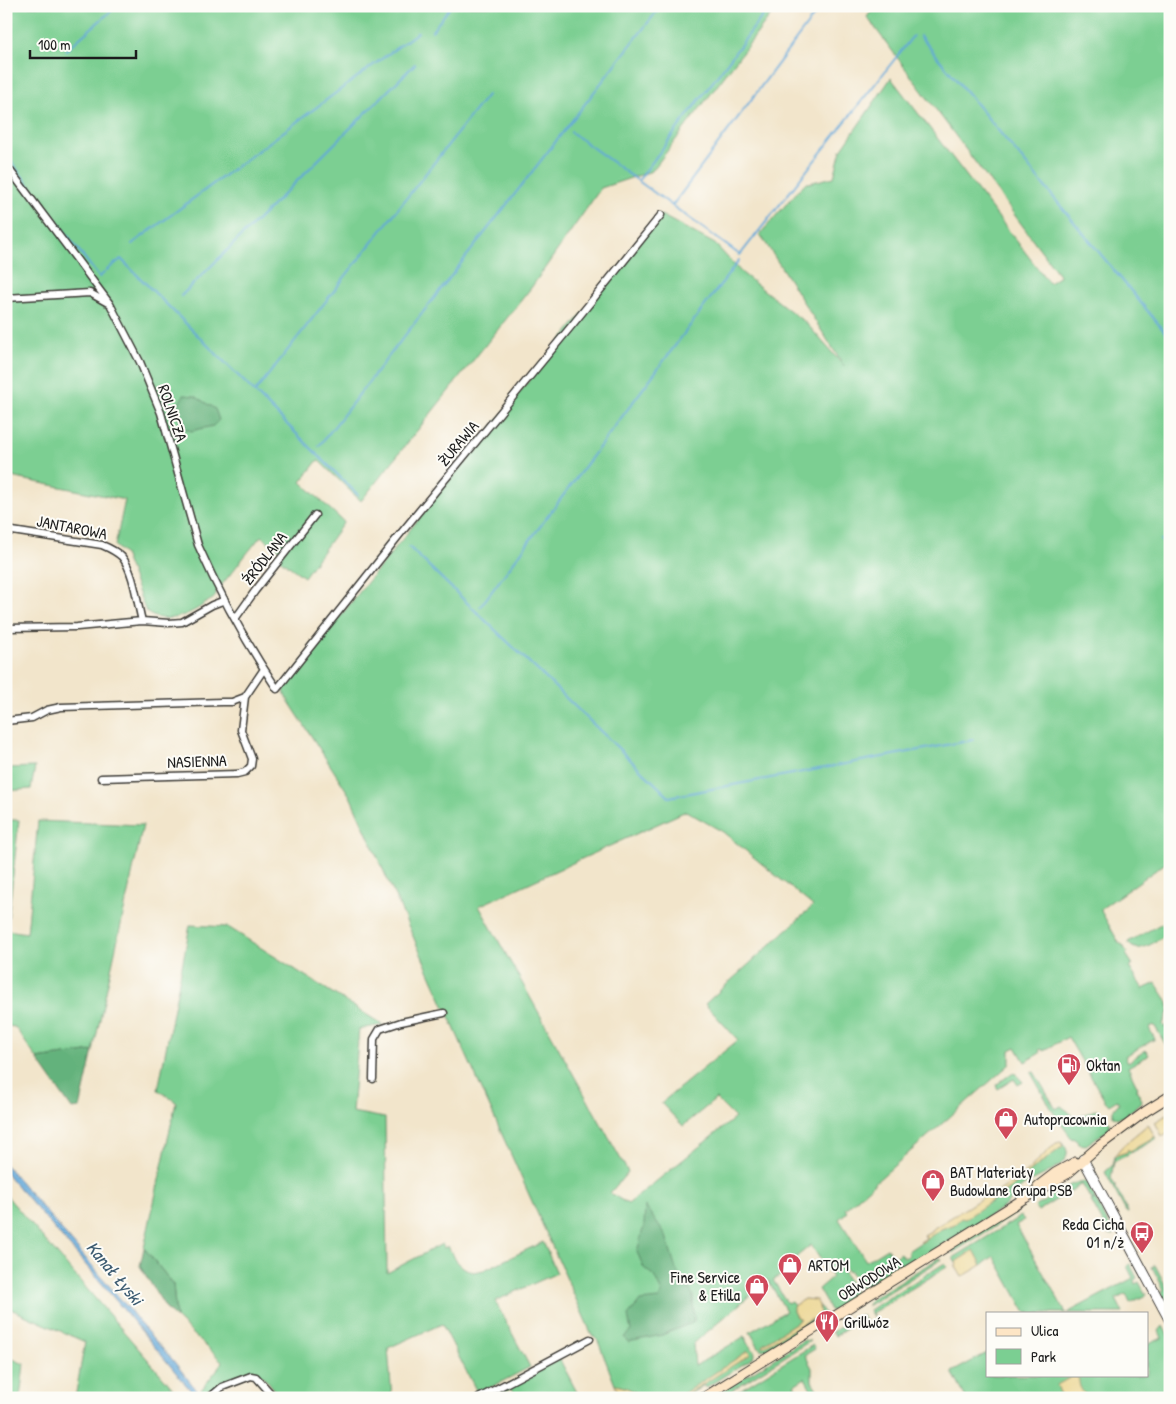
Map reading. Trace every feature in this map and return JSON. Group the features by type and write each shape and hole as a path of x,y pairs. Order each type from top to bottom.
{"main road":[{"name":"OBWODOWA","path":"703,1398 1024,1198 1067,1174 1083,1159 1146,1111 1170,1096"}],"street":[{"name":"ROLNICZA","path":"6,165 110,304 140,362 161,413 198,545 225,600 277,689"},
{"name":"ŻURAWIA","path":"277,689 401,533 660,215"},
{"path":"6,298 90,293 110,304"},
{"name":"ŹRÓDLANA","path":"236,619 255,591 315,516"},
{"name":"JANTAROWA","path":"6,530 102,545 114,550 121,556 129,571 142,621"},
{"path":"6,628 77,626 142,621 182,622 225,600"},
{"name":"NASIENNA","path":"101,778 237,774 245,772 251,766 252,758 241,730 245,697 264,669"},
{"path":"6,721 32,718 47,710 61,707 232,702 245,697"},
{"path":"373,1079 374,1039 380,1029 401,1022 444,1013"},
{"path":"1083,1159 1168,1315"},
{"path":"479,1398 590,1339"},
{"path":"209,1398 222,1387 251,1376 256,1377 275,1398"}],"green space":[{"path":"6,6 778,6 652,171 601,188 531,288 361,501 318,460 301,482 344,522 304,577 278,558 282,552 261,536 216,592 214,598 185,615 161,618 146,612 124,554 115,546 125,500 6,476 6,171 11,167 6,160"},
{"path":"875,6 1170,6 1170,860 1102,908 1101,911 1119,943 1123,945 1133,965 1129,967 1143,989 1156,983 1168,1003 1169,1007 1163,1024 1165,1028 1170,1020 1170,1052 1154,1025 1149,1028 1155,1039 1125,1056 1128,1062 1146,1050 1149,1055 1128,1067 1138,1088 1136,1089 1142,1100 1141,1103 1123,1117 1118,1118 1113,1116 1113,1110 1119,1103 1117,1100 1109,1105 1105,1101 1068,1037 1043,1051 1039,1050 1040,1053 1025,1062 1016,1047 1010,1050 1010,1064 845,1209 847,1212 839,1219 866,1261 887,1248 893,1258 900,1253 904,1258 908,1256 908,1251 941,1229 955,1224 961,1217 991,1202 1021,1181 1063,1146 1061,1142 1066,1149 1067,1156 1063,1162 1012,1195 1010,1193 1012,1198 1005,1206 868,1292 862,1291 850,1271 848,1272 840,1261 838,1262 856,1294 855,1300 835,1312 830,1310 818,1289 832,1277 811,1245 779,1271 781,1275 773,1280 787,1303 791,1301 794,1305 793,1311 796,1317 800,1318 797,1322 762,1345 820,1316 819,1305 825,1314 823,1319 766,1350 760,1349 750,1332 786,1311 768,1280 693,1344 695,1366 745,1336 747,1343 755,1352 753,1358 705,1388 704,1385 684,1398 681,1398 750,1354 748,1351 677,1398 642,1398 630,1389 615,1385 598,1341 592,1335 350,796 286,697 284,691 285,684 661,215 715,244 742,273 807,324 844,366 760,234 804,184 834,177 841,150 891,78 1049,283 1060,276 867,17","holes":["686,811 723,832 813,906 705,1004 738,1040 661,1103 683,1126 716,1099 735,1118 628,1204 610,1193 628,1172 479,906"]},
{"path":"184,395 195,396 215,409 219,420 213,426 191,431 182,428 177,411"},
{"path":"35,767 31,789 6,791 6,768"},
{"path":"6,820 19,820 7,930 27,933 38,821 143,825 93,1051 37,1059 15,1027 6,1026"},
{"path":"1170,919 1170,933 1154,943 1137,948 1128,942"},
{"path":"190,925 228,927 383,1025 359,1029 352,1112 385,1118 387,1273 442,1244 444,1248 448,1246 455,1259 461,1265 473,1272 484,1270 543,1242 557,1273 495,1301 530,1367 478,1394 442,1324 388,1348 392,1398 280,1398 269,1383 256,1373 248,1373 232,1378 206,1396 201,1390 223,1362 176,1318 173,1284 144,1248 176,1102 158,1090"},
{"path":"93,1051 80,1108 72,1109 37,1059"},
{"path":"1034,1072 1056,1109 1061,1106 1074,1119 1097,1109 1100,1112 1087,1120 1092,1124 1104,1117 1110,1123 1108,1130 1086,1145 1079,1144 1074,1138 1072,1139 1055,1115 1031,1073"},
{"path":"1012,1073 1016,1074 1023,1082 1018,1085 1014,1079 998,1089 996,1085"},
{"path":"1155,1137 1156,1139 1114,1162 1111,1178 1128,1212 1126,1212 1105,1172 1113,1165 1115,1156 1127,1152 1128,1149 1130,1151"},
{"path":"1087,1182 1095,1198 1091,1200 1082,1184 1038,1211 1035,1207 1072,1184"},
{"path":"6,1195 181,1398 75,1398 85,1342 6,1307"},
{"path":"1095,1199 1114,1235 1109,1234 1091,1201"},
{"path":"645,1206 666,1236 676,1269 693,1295 694,1322 662,1335 628,1342 624,1337 631,1331 628,1316 640,1301 659,1299 662,1293 654,1276 644,1268 637,1252 644,1225"},
{"path":"1013,1211 1018,1212 952,1253 954,1247"},
{"path":"1021,1216 1024,1220 1016,1225 1065,1312 1025,1312 994,1256 982,1265 973,1251 956,1263 953,1258"},
{"path":"144,1248 173,1284 176,1318 167,1310 140,1266"},
{"path":"939,1258 942,1259 867,1306 871,1299"},
{"path":"945,1263 947,1267 872,1313 874,1318 869,1310"},
{"path":"1130,1264 1137,1278 1134,1280 1135,1284 1139,1282 1146,1295 1130,1303 1126,1294 1116,1299 1122,1312 1069,1312 1133,1278 1127,1266"},
{"path":"1155,1265 1170,1294 1170,1304 1167,1303 1161,1292 1164,1290 1152,1267"},
{"path":"861,1315 867,1322 863,1319 835,1336 832,1332"},
{"path":"1163,1326 1170,1339 1170,1398 966,1398 952,1372 986,1354 986,1376 1148,1376 1148,1345 1162,1338 1159,1331"},
{"path":"804,1340 810,1341 719,1398 711,1398"},
{"path":"813,1345 815,1349 805,1355 812,1368 812,1381 822,1398 816,1398 805,1378 794,1385 801,1398 793,1398 788,1391 781,1398 727,1398"},
{"path":"6,1356 24,1364 20,1398 6,1398"},
{"path":"559,1358 580,1398 517,1398 511,1389 504,1393 505,1395 502,1398 483,1398"}],"sand":[{"path":"1170,1113 1170,1132 1162,1136 1155,1122"},
{"path":"1148,1124 1155,1137 1130,1151 1128,1149 1127,1152 1115,1156 1125,1144"},
{"path":"1061,1142 1063,1146 1021,1181 965,1219 961,1218 955,1224 941,1229 920,1242 926,1238 924,1235 931,1230 990,1193 993,1197 999,1193 999,1191 1022,1176 1056,1143"},
{"path":"974,1250 982,1265 962,1277 956,1267 957,1261"},
{"path":"804,1299 816,1300 819,1305 820,1316 811,1319 763,1347 762,1345 797,1322 800,1318 796,1317 793,1306"},
{"path":"748,1351 751,1354 681,1398 677,1398"},
{"path":"1071,1377 1078,1377 1081,1389 1090,1398 1062,1398 1057,1385"},
{"path":"615,1385 630,1389 642,1398 620,1398"}],"water":[{"path":"6,1165 172,1359 203,1398 197,1398 98,1279 10,1178 6,1172"}],"waterway":[{"path":"66,50 117,6"},
{"path":"432,31 451,6"},
{"path":"319,446 661,6"},
{"path":"638,181 770,6"},
{"path":"672,206 821,6"},
{"path":"132,244 418,32"},
{"path":"571,132 740,255 913,36"},
{"path":"920,36 1170,338"},
{"path":"181,296 415,64"},
{"path":"255,392 487,95"},
{"path":"6,155 99,277 104,273"},
{"path":"107,270 121,259 358,495"},
{"path":"480,607 739,260"},
{"path":"1161,540 1170,551"},
{"path":"409,547 669,797 973,740"}],"place":[{"name":"Oktan","path":"1069,1086"},
{"name":"Autopracownia","path":"1006,1140"},
{"name":"BAT Materiały Budowlane Grupa PSB","path":"933,1202"},
{"name":"Reda Cicha 01 n/ż","path":"1142,1254"},
{"name":"ARTOM","path":"790,1286"},
{"name":"Fine Service & Etilla","path":"757,1307"},
{"name":"Grillwóz","path":"827,1343"}],"water label":[{"name":"Kanał Łyski","path":"115,1273"}]}
